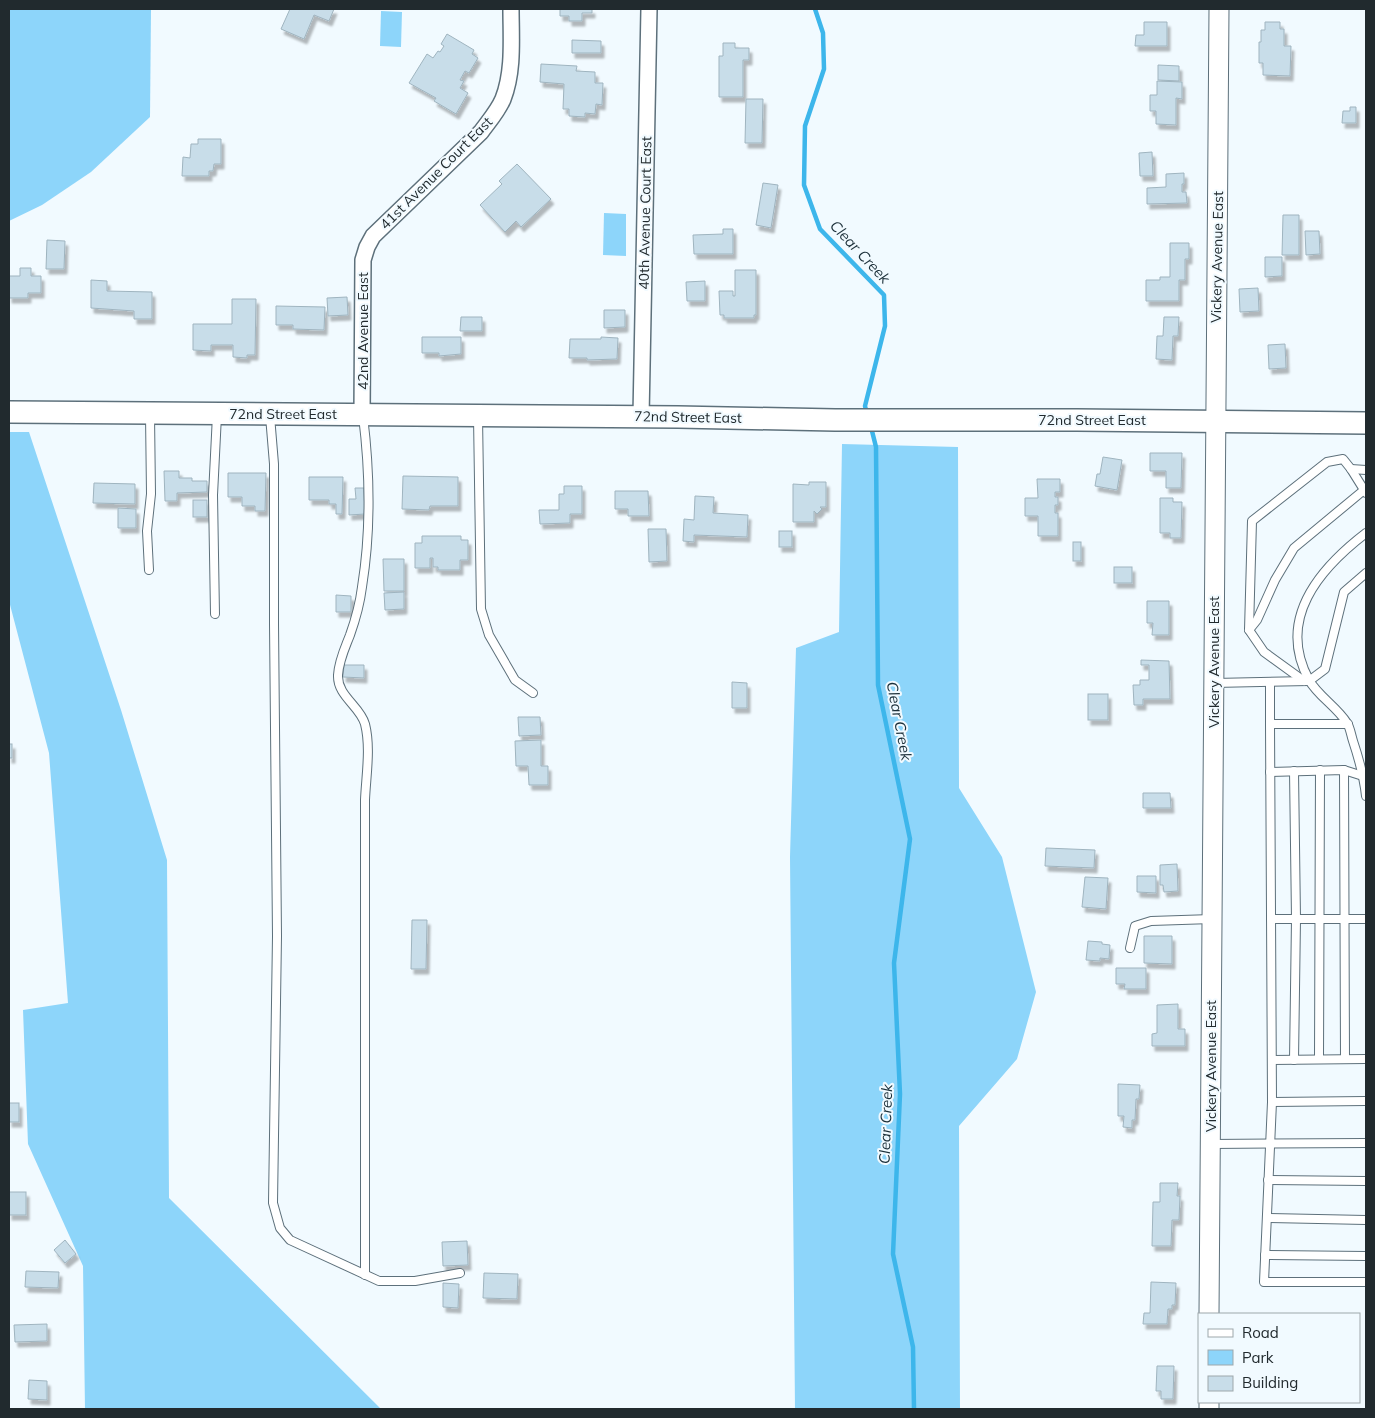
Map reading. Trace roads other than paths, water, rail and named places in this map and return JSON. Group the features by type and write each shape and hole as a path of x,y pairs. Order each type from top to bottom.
{"main road":[{"name":"72nd Street East","path":"9,412 1366,423"}],"street":[{"name":"41st Avenue Court East","path":"367,247 372,236 481,132 495,114 503,99 508,81 511,9"},
{"name":"40th Avenue Court East","path":"641,416 649,9"},
{"name":"Vickery Avenue East","path":"1209,1313 1220,9"},
{"name":"42nd Avenue East","path":"362,414 363,260 367,247"}],"lane":[{"path":"149,570 147,531 152,494 150,413"},
{"path":"215,614 213,495 217,414"},
{"path":"270,414 274,464 277,936 273,1203 280,1228 290,1240 379,1281 414,1281 460,1273"},
{"path":"362,414 366,445 368,533 362,588 350,634 342,653 338,677 343,694 364,722 367,743 365,800 365,1275"},
{"path":"478,415 481,610 489,636 515,680 533,693"},
{"path":"1249,630 1257,620 1275,580 1294,548 1365,491 1343,459 1327,462 1252,521 1249,630 1264,652 1307,681 1348,724 1365,777 1366,796"},
{"path":"1351,470 1366,470"},
{"path":"1307,681 1296,646 1301,610 1316,581 1346,549 1366,533"},
{"path":"1214,684 1307,681 1325,669 1344,592 1366,574"},
{"path":"1270,682 1272,1102 1264,1282 1366,1282"},
{"path":"1270,724 1348,724"},
{"path":"1318,1059 1320,770"},
{"path":"1270,772 1344,770 1365,777"},
{"path":"1344,770 1345,1059"},
{"path":"1294,771 1296,919 1294,1060"},
{"path":"1130,948 1135,926 1151,921 1212,919"},
{"path":"1271,919 1366,919"},
{"path":"1272,1060 1366,1059"},
{"path":"1272,1102 1366,1101"},
{"path":"1211,1144 1366,1143"},
{"path":"1268,1180 1366,1181"},
{"path":"1267,1218 1366,1220"},
{"path":"1265,1255 1366,1256"}],"waterway":[{"name":"Clear Creek","path":"815,9 823,33 824,69 805,126 804,185 820,229 884,295 885,326 865,406 867,414"},
{"name":"Clear Creek","path":"871,427 876,447 878,685 910,839 894,963 900,1094 893,1254 913,1347 914,1409"}]}
